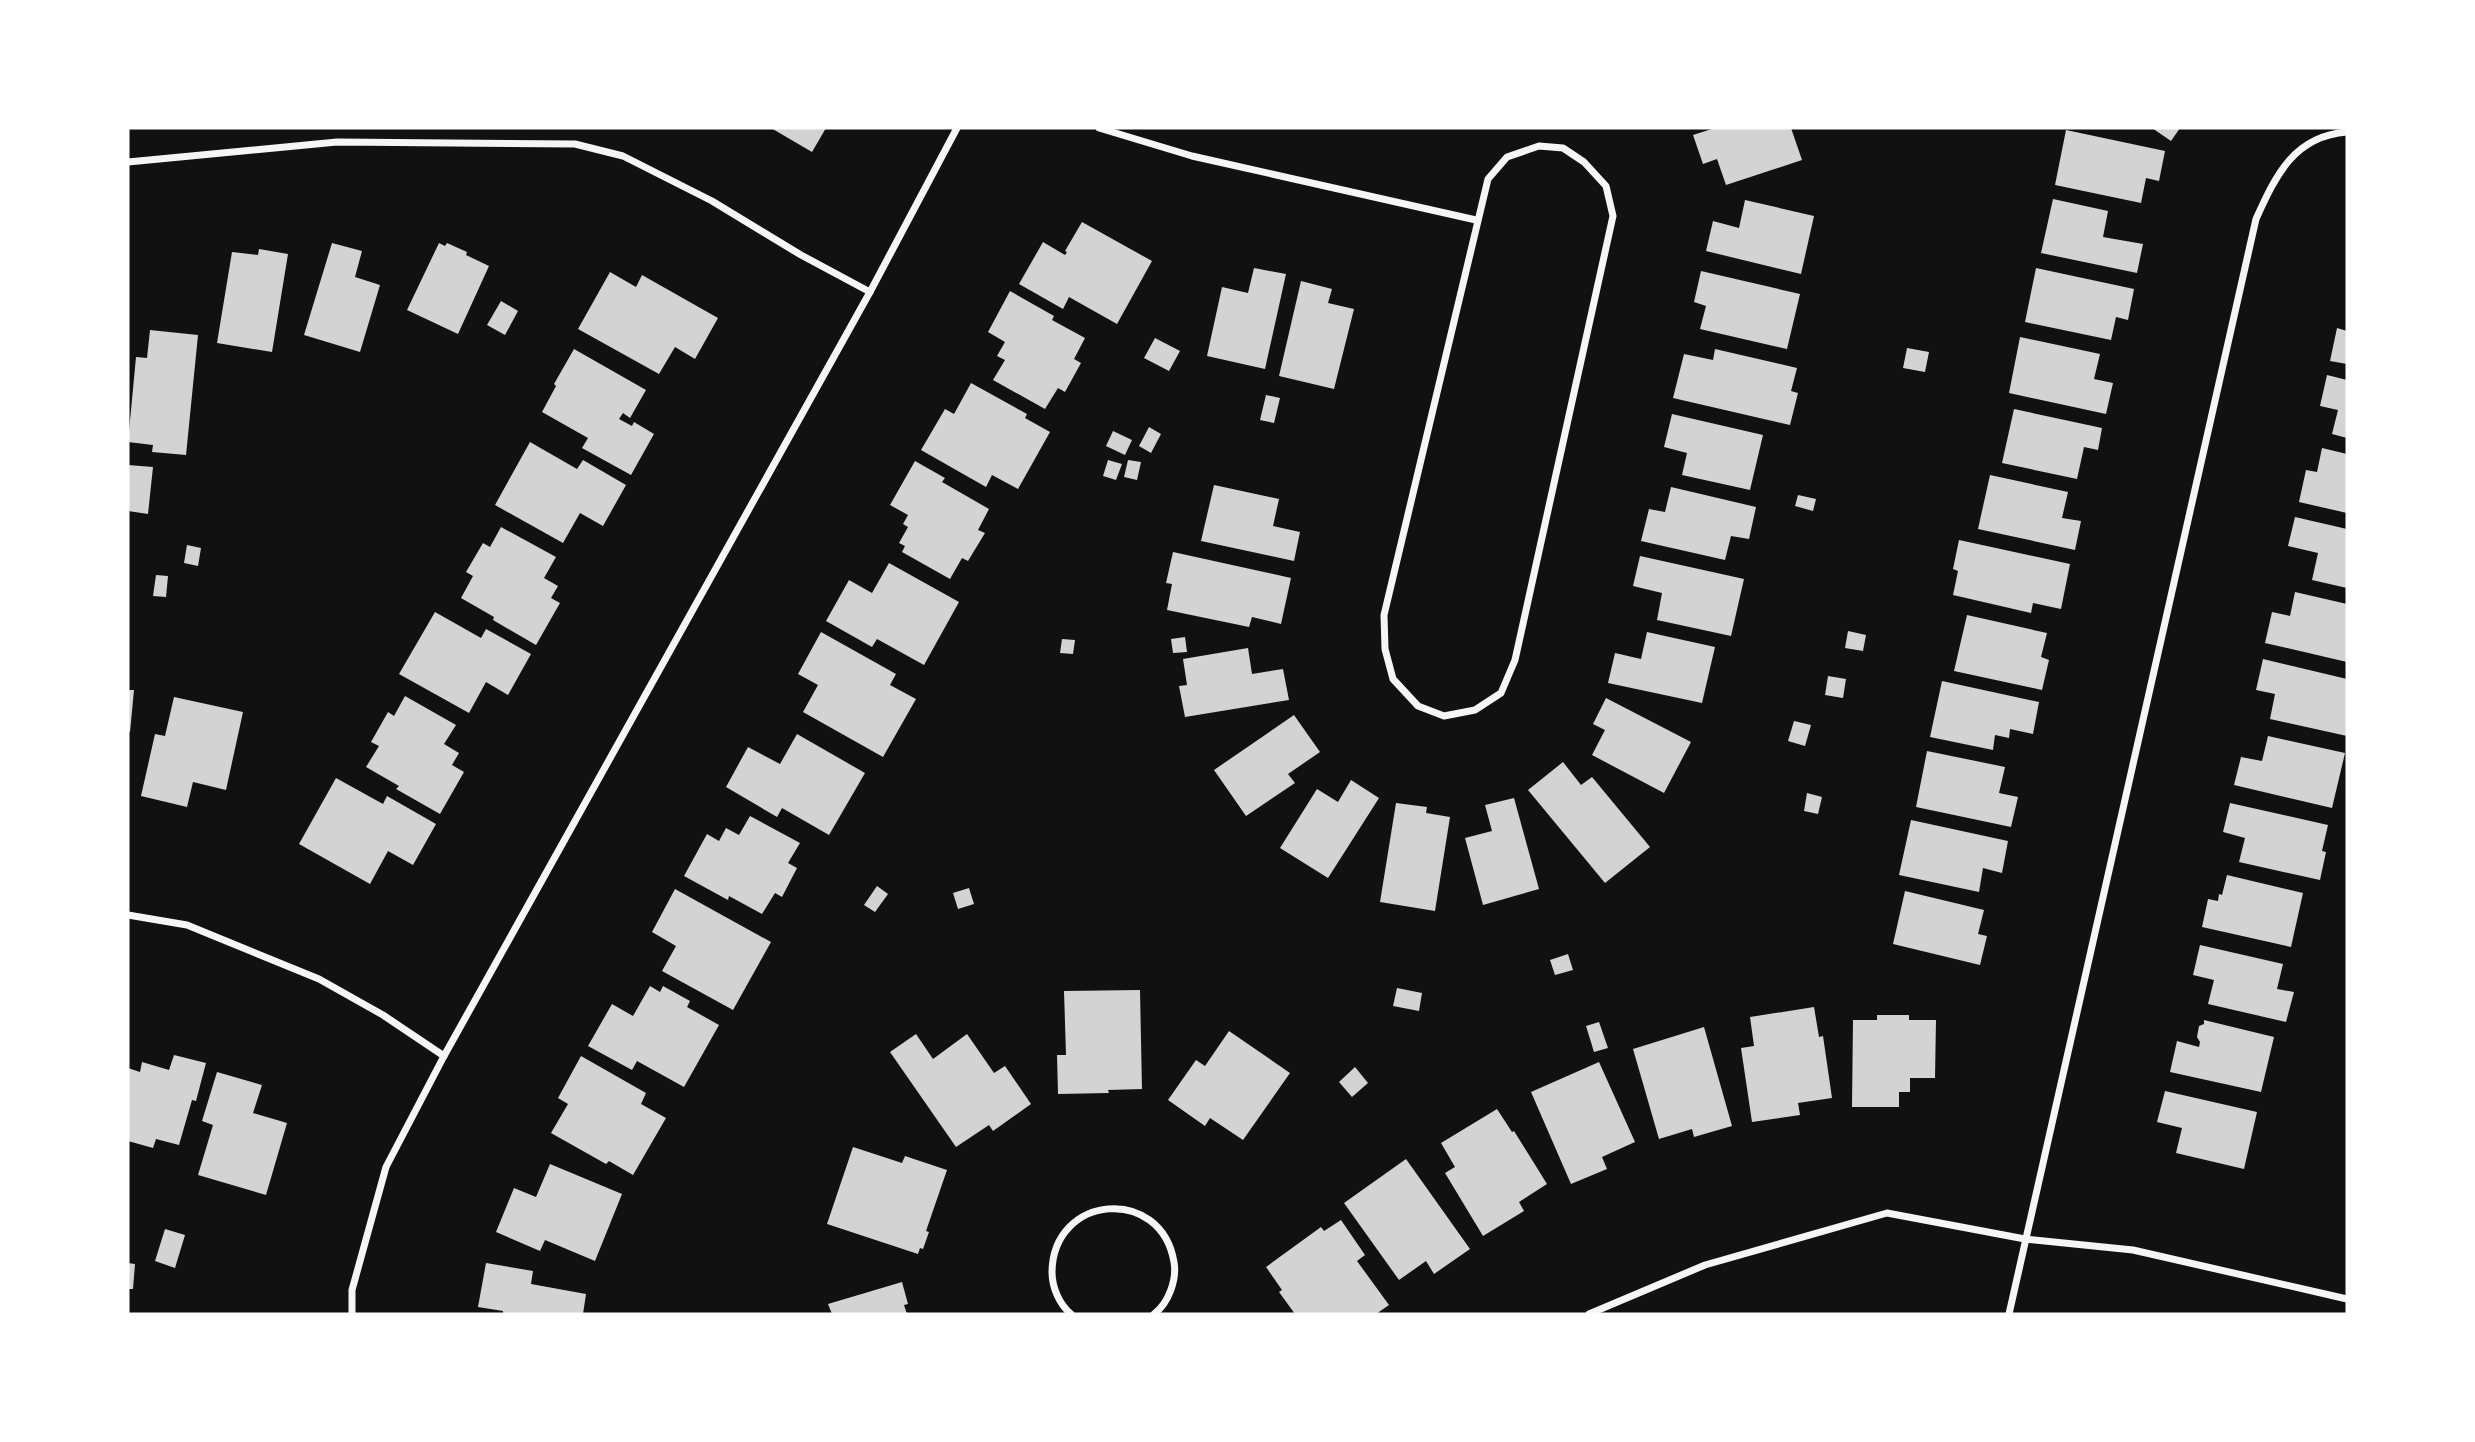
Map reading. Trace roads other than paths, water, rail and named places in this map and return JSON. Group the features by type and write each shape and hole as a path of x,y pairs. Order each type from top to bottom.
{"street":[{"path":"352,1314 352,1290 386,1167 444,1056 870,292 957,128"},
{"path":"1099,128 1192,156 1476,220"},
{"path":"2009,1314 2256,219 2275,178 2299,149 2329,134 2347,132"},
{"path":"128,162 337,142 575,144 623,156 870,292"},
{"path":"1539,146 1563,148 1584,162 1606,186 1613,216 1515,660 1501,693 1475,710 1444,716 1418,706 1393,679 1385,649 1384,615 1476,220 1488,179 1507,157 1539,146"},
{"path":"128,915 187,925 319,979 383,1015 444,1056"},
{"path":"1071,1314 1059,1299 1052,1280 1052,1259 1057,1242 1069,1226 1088,1214 1099,1209 1120,1208 1139,1213 1157,1225 1168,1241 1175,1273 1170,1294 1157,1313"},
{"path":"1589,1314 1705,1265 1887,1213 2025,1239 2133,1250 2347,1299"}]}
